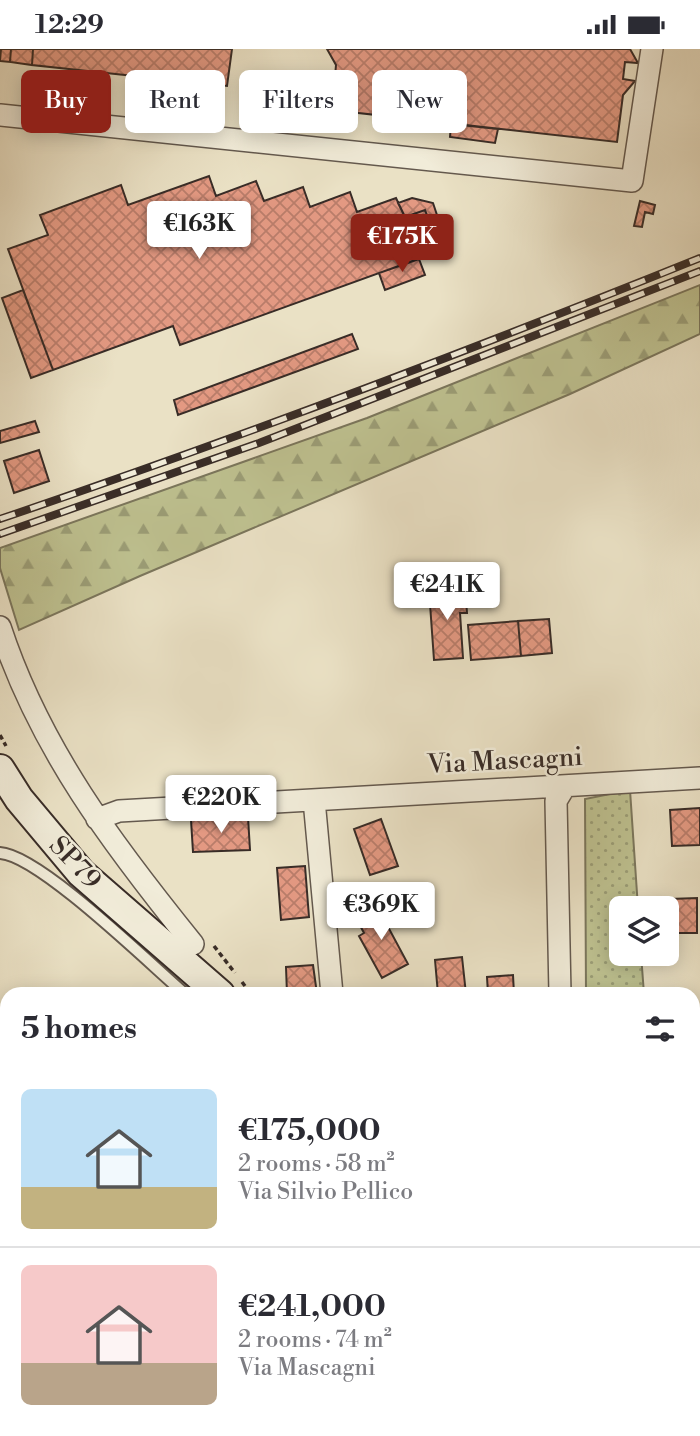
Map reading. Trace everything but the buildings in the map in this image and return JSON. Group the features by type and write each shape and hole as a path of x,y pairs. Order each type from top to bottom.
{"main road":[{"name":"SP79","path":"0,769 19,799 81,873 208,987"}],"street":[{"path":"0,115 632,181 652,49"},
{"name":"SP79","path":"0,627 20,686 49,744 97,820 193,944"},
{"name":"Via Mascagni","path":"97,820 119,811 700,778"},
{"path":"560,987 556,801 565,786"},
{"path":"314,800 331,987"}],"lane":[{"path":"0,853 10,853 43,873 177,987"}],"green space":[{"path":"700,285 700,334 570,394 19,630 0,568 0,548 367,418"},
{"path":"630,790 637,896 609,896 609,966 642,966 643,987 586,987 585,799"}],"railway":[{"path":"0,519 352,393 700,258"},
{"path":"0,534 259,443 700,271"}]}
